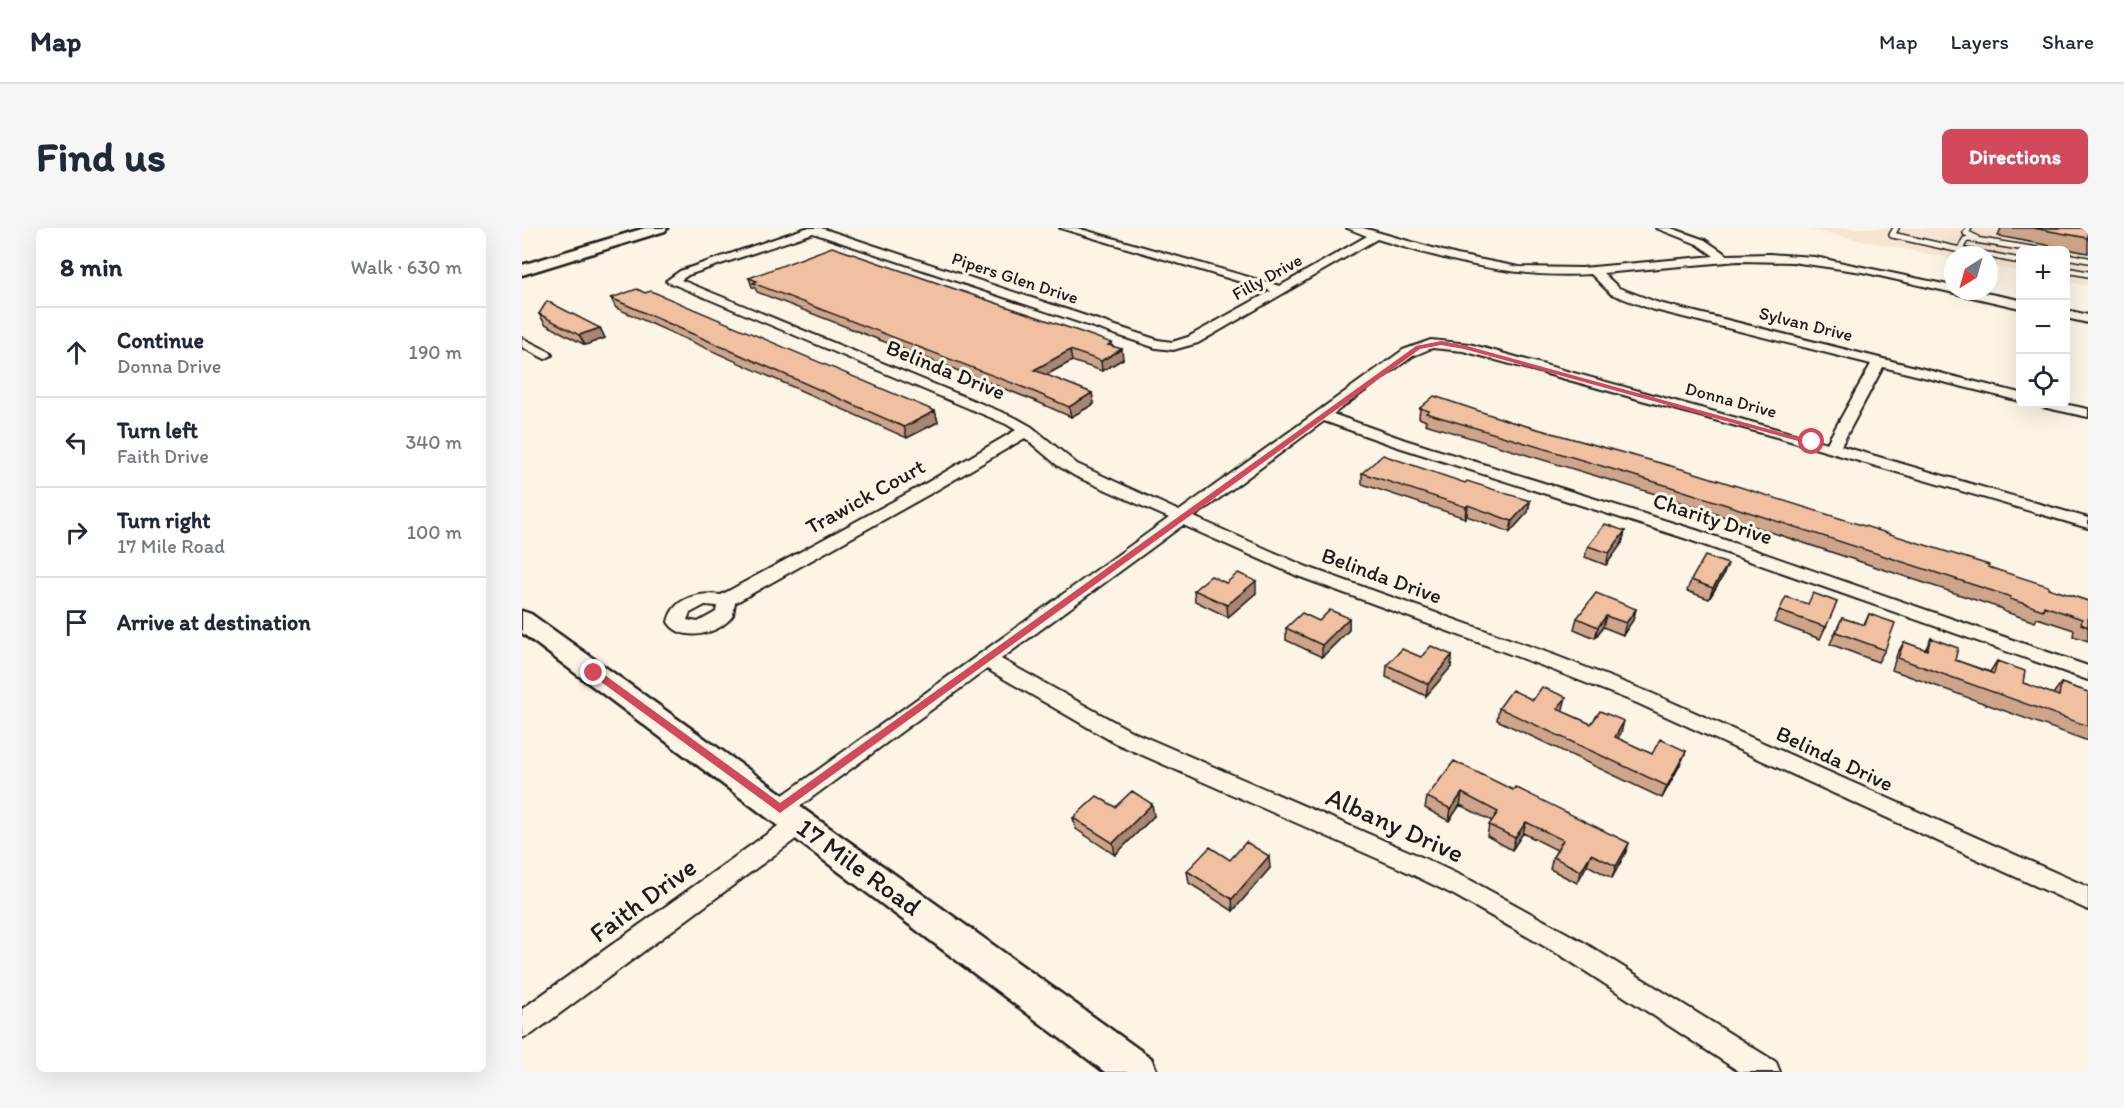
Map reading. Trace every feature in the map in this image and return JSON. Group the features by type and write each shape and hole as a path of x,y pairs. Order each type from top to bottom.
{"main road":[{"path":"522,270 660,228"},
{"name":"17 Mile Road","path":"522,620 1137,1072"}],"street":[{"name":"Belinda Drive","path":"814,228 672,279 683,287 1011,421 1027,430 1072,469 1301,571 1547,660 1644,698 2088,899"},
{"name":"Pipers Glen Drive","path":"814,228 1156,344 1173,346"},
{"path":"1065,228 1282,290"},
{"path":"1352,228 1506,268 1543,271 1592,269 1769,257 1814,261 1944,288"},
{"path":"1661,228 1701,242 1726,260"},
{"name":"Filly Drive","path":"1173,346 1193,340 1377,235"},
{"name":"Sylvan Drive","path":"1592,269 1615,291 1638,301 2016,396"},
{"path":"1998,299 2016,303"},
{"path":"2070,315 2088,319"},
{"path":"522,342 545,355"},
{"name":"Faith Drive","path":"522,1024 790,816 985,659 1408,353 1431,344"},
{"name":"Donna Drive","path":"1431,344 1464,347 1832,448 2088,523"},
{"path":"1832,448 1879,362"},
{"path":"2065,408 2088,413"},
{"name":"Charity Drive","path":"1322,415 1400,443 1712,541 2088,673"},
{"name":"Trawick Court","path":"724,602 929,488 1027,430"},
{"name":"Albany Drive","path":"985,659 1123,737 1407,861 1463,888 1574,950 1766,1072"}],"lane":[{"path":"1896,228 1892,235 1944,247"},
{"path":"1969,228 1966,233 1981,239 2017,246"},
{"path":"1962,246 1965,240 1981,239"},
{"path":"1998,257 2016,260"},
{"path":"2070,257 2088,260"},
{"path":"2070,271 2088,274"}],"shaded area":[{"path":"1800,228 2088,228 2088,286 2070,282 2070,246 2016,246 2016,271 1998,268 1998,246 1944,246 1944,257"}],"building":[{"path":"2033,228 2088,228 2088,238"},
{"path":"832,247 1084,333 1122,349 1101,361 1070,350 1034,370 1092,393 1069,407 753,283 757,281 749,278"},
{"path":"637,289 645,293 651,291 935,411 904,427 611,298"},
{"path":"547,301 600,328 579,335 539,314"},
{"path":"1434,396 1512,422 1689,471 1989,565 1988,567 2088,601 2088,627 2081,624 2082,619 2044,606 2043,610 2010,599 2011,597 1665,485 1426,413 1429,411 1420,408"},
{"path":"1383,455 1465,483 1467,481 1530,501 1512,521 1468,505 1466,507 1362,473"},
{"path":"1605,524 1625,531 1609,553 1588,546"},
{"path":"1705,556 1728,564 1713,588 1691,580"},
{"path":"1238,573 1256,581 1227,605 1194,590 1211,576 1226,583"},
{"path":"1596,593 1636,609 1626,623 1606,616 1598,627 1577,618"},
{"path":"1813,593 1837,602 1826,627 1779,611 1786,597 1808,604"},
{"path":"1330,610 1349,618 1322,645 1286,628 1302,613 1319,621"},
{"path":"1869,614 1895,623 1885,650 1836,632 1842,618 1865,625"},
{"path":"1931,638 1958,648 1955,660 1994,674 1997,661 2025,671 2023,683 2059,696 2061,683 2088,692 2088,726 1898,658 1904,642 1927,650"},
{"path":"1431,646 1452,655 1428,684 1387,665 1402,649 1421,657"},
{"path":"1542,687 1566,697 1557,709 1591,724 1600,711 1624,721 1615,737 1652,754 1660,739 1686,751 1667,786 1499,708 1512,690 1533,700"},
{"path":"1454,761 1513,790 1515,787 1629,843 1616,866 1591,854 1581,871 1553,857 1563,840 1526,822 1515,838 1489,825 1498,812 1462,793 1451,809 1427,797"},
{"path":"1132,791 1152,804 1113,843 1073,818 1097,796 1115,807"},
{"path":"1246,842 1269,856 1232,899 1187,871 1210,847 1230,860"}],"route":[{"path":"594,673 780,809 1418,347 1441,343 1452,344 1812,442"}]}
